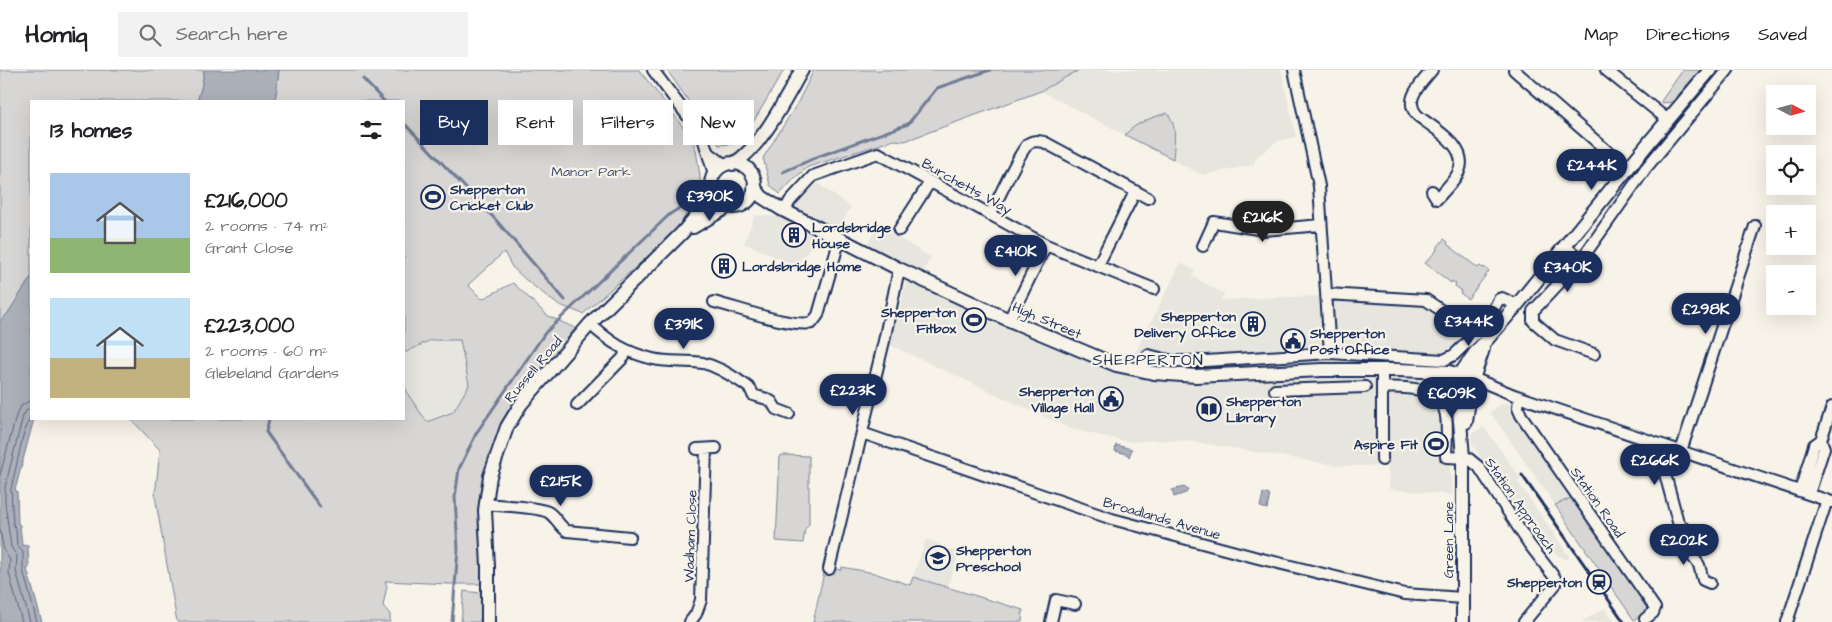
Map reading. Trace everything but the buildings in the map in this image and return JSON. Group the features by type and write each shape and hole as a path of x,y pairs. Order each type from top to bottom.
{"main road":[{"path":"760,139 744,156 714,174 711,186 716,200 728,207 746,204 753,194 754,186 750,172 751,160 760,139 802,70"},
{"name":"Green Lane","path":"1464,622 1463,457 1458,403 1466,380 1495,331 1710,70"},
{"path":"729,164 745,168 750,172"},
{"name":"High Street","path":"754,186 762,197 783,210 899,268 1008,320 1098,358 1137,370 1168,375 1196,376 1283,372 1382,371 1466,380"},
{"name":"Russell Road","path":"488,622 488,566 484,520 486,504 490,476 502,440 514,415 527,396 590,324 682,234 713,194"},
{"name":"High Street","path":"746,204 783,210"},
{"name":"Russell Road","path":"682,234 728,207"}],"street":[{"path":"653,70 698,130 714,174"},
{"path":"1294,70 1319,186 1330,353"},
{"path":"1432,70 1414,92 1411,106 1418,116 1450,140 1460,153 1460,158 1458,173 1437,199 1432,191"},
{"path":"1514,70 1628,169"},
{"path":"1606,70 1668,120"},
{"path":"1594,354 1555,340 1533,321 1532,314 1582,260 1646,168 1728,70"},
{"path":"990,215 1022,152 1030,142 1038,140 1148,198"},
{"path":"707,151 729,164"},
{"name":"Burchetts Way","path":"783,210 813,176 878,153 1046,245 1154,289"},
{"path":"900,230 930,182"},
{"path":"1098,265 1135,192"},
{"path":"1202,246 1214,222 1264,230 1322,225"},
{"path":"1681,451 1755,226"},
{"path":"714,302 771,318 801,324 812,323 818,315 840,238"},
{"path":"1008,320 1046,245"},
{"path":"1565,246 1582,260"},
{"path":"829,569 884,341 899,268"},
{"path":"1327,294 1426,300 1476,334"},
{"path":"1137,370 1148,354 1173,361 1206,361 1330,353 1444,360 1454,355 1485,325 1499,299 1520,301 1536,309"},
{"path":"590,324 610,342 625,350 653,359 710,365 751,388 753,395 772,402 776,409 789,414"},
{"path":"577,405 624,357 625,350"},
{"path":"1339,371 1339,387"},
{"path":"1382,371 1382,460"},
{"path":"1283,372 1280,390 1365,387"},
{"path":"1466,380 1830,501 1787,622"},
{"name":"Station Approach","path":"1382,387 1430,392 1440,398 1446,418 1446,457 1463,457 1473,461 1479,467 1529,544 1555,578 1555,585 1524,622"},
{"name":"Station Road","path":"1516,396 1521,415 1655,608 1654,613 1646,619"},
{"path":"1804,493 1824,448 1821,440 1832,407"},
{"name":"Broadlands Avenue","path":"862,433 1112,519 1258,558 1405,594 1463,598"},
{"path":"1665,446 1665,474 1678,522 1687,532 1690,553 1699,564 1703,580 1710,583"},
{"name":"Wadham Close","path":"690,622 696,614 701,600 707,449"},
{"path":"486,504 546,512 555,518 560,526 567,531 630,538"},
{"path":"1051,622 1056,600 1075,604"}],"shaded area":[{"path":"1079,70 1281,70 1296,137 1277,141 1256,158 1253,165 1202,175 1041,91"},
{"path":"817,183 851,207 838,229 797,207 796,204"},
{"path":"755,215 781,217 816,233 810,248 795,271 786,268 788,262 744,243"},
{"path":"878,226 931,257 920,278 1126,370 1181,263 1195,271 1192,276 1224,294 1221,300 1313,296 1424,306 1475,339 1456,362 1447,404 1448,453 1453,495 1389,489 1388,466 1340,466 1189,441 1152,440 1130,442 1071,429 890,345 909,271 867,245"},
{"path":"431,340 460,340 469,385 453,412 426,422 405,387 405,353"},
{"path":"1508,402 1571,498 1555,505 1490,412 1501,404"},
{"path":"1484,427 1521,479 1518,482 1569,556 1568,560 1540,547 1472,444 1471,434"},
{"name":"Shepperton Preschool","path":"926,539 959,553 947,588 913,577"},
{"path":"1605,608 1615,622 1581,622 1590,617"}],"green space":[{"path":"0,70 204,70 202,86 197,100 30,100 30,279 8,313 0,321"},
{"name":"Manor Park","path":"279,70 639,70 663,100 583,100 583,145 673,145 673,113 683,127 683,145 694,145 696,150 700,190 677,230 583,314 557,304 526,280 512,267 504,252 468,285 482,299 513,283 548,316 575,328 521,404 490,476 488,584 385,581 387,586 383,606 390,614 390,622 177,622 155,496 160,450 132,420 405,420 405,387 427,422 453,412 469,385 460,340 431,340 405,353 405,100 275,100"},
{"path":"667,70 784,70 754,121 754,100 688,100"},
{"path":"814,70 1079,70 1041,91 905,141 894,140 808,167 780,194 770,185 763,158 797,104"},
{"path":"1683,70 1700,70 1672,102 1662,103 1661,101"},
{"path":"1167,113 1174,129 1173,159 1125,135 1139,124"},
{"path":"1444,239 1448,242 1447,244 1478,268 1480,266 1484,267 1489,271 1468,299 1460,293 1461,290 1455,286 1456,284 1452,281 1451,283 1425,263"},
{"path":"780,456 809,456 809,525 805,529 803,543 776,541"},
{"path":"1571,498 1647,606 1647,612 1634,620 1555,505"},
{"path":"842,567 874,573 910,585 913,577 1023,610 1022,622 813,622 825,568 841,570"},
{"path":"464,591 480,593 482,600 480,622 461,622"}],"water":[{"path":"204,70 279,70 275,100 197,100 202,86"},
{"path":"30,279 30,420 34,420 15,490 17,491 18,524 20,525 22,545 28,546 29,568 27,569 42,622 0,622 0,321 8,313"},
{"path":"1116,445 1132,449 1129,457 1127,454 1115,451"},
{"path":"1184,487 1188,490 1186,493 1174,497 1172,490"},
{"path":"1263,493 1270,495 1267,509 1260,507"}],"waterway":[{"path":"783,172 817,157 908,124 937,88 990,70"},
{"path":"363,79 383,100"},
{"path":"405,124 495,219 565,300"},
{"path":"452,622 458,549 455,497 459,469 477,432 545,333 670,214 696,198"},
{"path":"269,420 266,432 320,507"}],"railway":[{"path":"1522,475 1624,622"}],"place":[{"name":"Shepperton Cricket Club","path":"433,197"},
{"name":"Lordsbridge House","path":"794,235"},
{"name":"Lordsbridge Home","path":"724,266"},
{"name":"Shepperton Fitbox","path":"974,320"},
{"name":"Shepperton Delivery Office","path":"1253,324"},
{"name":"Shepperton Post Office","path":"1293,341"},
{"name":"Shepperton Village Hall","path":"1111,399"},
{"name":"Shepperton Library","path":"1209,409"},
{"name":"Aspire Fit","path":"1436,444"},
{"name":"Shepperton Preschool","path":"938,558"},
{"name":"Shepperton","path":"1599,582"}],"district":[{"name":"SHEPPERTON","path":"1148,359"}]}
